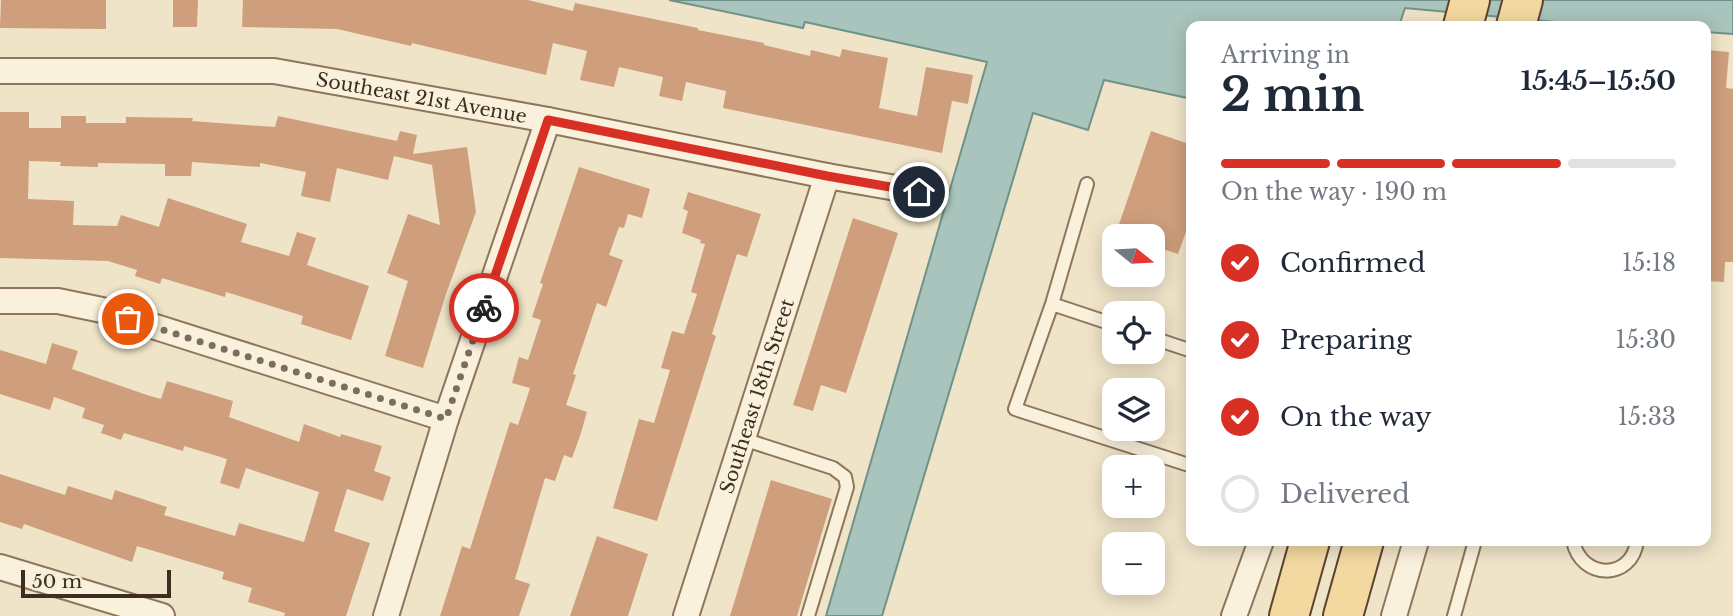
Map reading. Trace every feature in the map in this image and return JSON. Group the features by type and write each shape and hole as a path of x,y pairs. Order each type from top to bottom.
{"main road":[{"path":"1464,21 1470,0"},
{"path":"1517,21 1523,0"},
{"path":"1289,616 1309,546"},
{"path":"1343,616 1363,546"}],"street":[{"name":"Southeast 21st Avenue","path":"0,71 274,71 548,120 919,192"},
{"path":"386,616 446,419 548,120"},
{"name":"Southeast 18th Street","path":"686,616 827,176"},
{"path":"0,301 58,301 102,310 446,419"},
{"path":"1234,616 1259,546"},
{"path":"1394,616 1415,546"},
{"path":"0,567 159,615"}],"lane":[{"path":"1087,184 1052,304 1015,409 1186,464"},
{"path":"1052,304 1102,321"},
{"path":"1165,342 1186,349"},
{"path":"743,439 833,468 845,477 847,487 808,616"},
{"path":"1454,616 1474,546"},
{"path":"1575,546 1580,559 1597,570 1608,571 1626,563 1633,555 1636,546"}],"water":[{"path":"669,0 1733,0 1733,34 1711,32 1711,21 1544,21 1405,8 1401,21 1186,21 1186,98 1104,80 1088,130 1033,113 882,616 826,616 987,62 805,22 803,28"}],"building":[{"path":"1,0 106,0 106,29 0,28"},
{"path":"173,0 198,0 197,27 173,27"},
{"path":"243,0 528,0 573,11 575,3 698,28 810,56 811,50 840,57 842,49 888,58 879,108 917,116 926,67 973,75 968,104 952,101 942,153 723,108 726,91 686,82 682,101 659,96 663,77 619,67 614,87 580,80 587,51 553,43 546,75 412,43 411,46 337,29 242,27"},
{"path":"1711,50 1729,52 1726,88 1733,89 1733,262 1725,262 1724,282 1711,281"},
{"path":"0,112 29,112 29,128 61,128 61,116 86,116 86,123 126,123 126,117 193,118 192,121 275,127 278,116 397,141 400,131 417,135 413,154 467,147 476,212 423,368 385,356 408,281 387,273 408,214 440,225 432,165 394,156 388,180 337,168 330,202 301,196 306,172 260,163 260,167 192,162 191,176 165,176 165,164 98,163 98,167 60,166 61,162 29,161 28,199 74,201 73,225 117,226 121,215 159,227 168,198 247,224 241,242 289,256 297,232 316,238 307,265 369,286 351,340 301,324 303,316 226,292 225,297 162,278 160,284 135,276 137,270 108,261 0,258"},
{"path":"1151,131 1186,143 1186,232 1178,254 1166,250 1166,224 1119,224"},
{"path":"579,167 650,189 642,218 628,214 624,228 619,227 609,255 623,260 606,307 597,303 573,374 576,375 566,405 587,412 580,436 572,458 564,455 555,481 545,478 515,579 530,584 519,616 440,616 462,546 470,549 510,422 518,425 530,388 512,383 519,357 528,360 541,320 532,317 543,284 540,283"},
{"path":"688,192 761,214 747,257 737,254 712,334 716,336 657,521 613,508 639,419 654,423 670,370 661,368 672,331 684,334 697,294 691,292 705,244 682,233 688,211 683,209"},
{"path":"853,218 898,233 846,393 821,385 813,411 793,405"},
{"path":"52,343 78,351 72,369 147,395 161,399 167,381 233,401 229,417 299,442 304,424 340,437 341,434 382,446 374,471 391,477 383,501 347,489 334,531 370,543 346,616 284,616 285,613 248,602 252,588 222,579 224,572 137,546 132,562 24,524 22,529 0,522 0,474 65,495 68,486 112,500 115,490 167,507 164,515 235,536 239,523 304,542 319,492 246,468 239,489 220,483 227,459 184,446 183,451 124,433 121,440 101,433 104,425 82,418 85,408 54,397 50,410 0,394 0,350 46,364"},
{"path":"771,480 832,499 797,616 730,616"},
{"path":"597,536 648,554 628,616 570,616"}],"way so far":[{"path":"128,319 446,419 484,308"}],"route":[{"path":"484,308 548,120 919,192"}]}
